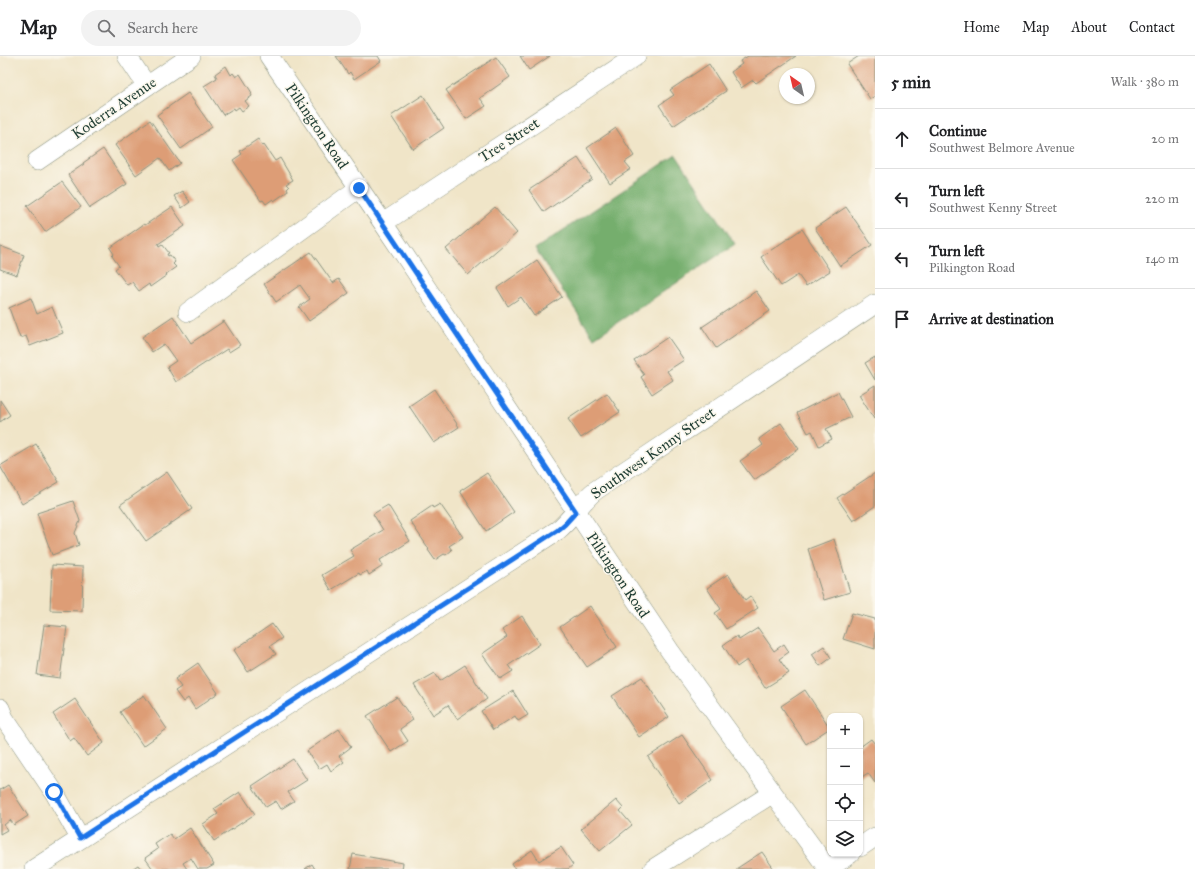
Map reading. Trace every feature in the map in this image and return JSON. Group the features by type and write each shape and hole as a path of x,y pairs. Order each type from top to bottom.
{"street":[{"path":"127,56 147,86"},
{"name":"Koderra Avenue","path":"37,162 191,56"},
{"name":"Pilkington Road","path":"269,56 383,223 670,651 828,869"},
{"name":"Tree Street","path":"383,223 636,56"},
{"path":"188,312 359,188"},
{"name":"Southwest Kenny Street","path":"34,869 558,530 576,512 590,494 875,304"},
{"path":"0,708 4,718 54,792 80,838"},
{"path":"653,869 772,793"},
{"path":"863,846 875,837"},
{"path":"828,869 846,857"}],"green space":[{"path":"676,155 735,244 594,338 535,249"}],"building":[{"path":"336,56 378,56 381,61 354,79 350,72 348,74"},
{"path":"520,56 550,56 529,70"},
{"path":"748,56 796,56 756,83 753,80 741,88 731,72 742,64 740,61"},
{"path":"859,56 875,56 875,96 870,99 847,64"},
{"path":"496,57 510,77 480,98 486,106 466,119 446,90"},
{"path":"709,64 726,91 673,126 659,105 674,95 670,90"},
{"path":"226,66 231,75 233,73 236,77 240,74 252,93 252,96 245,101 249,106 242,111 239,107 235,110 234,108 223,115 204,86 217,78 215,74"},
{"path":"188,93 212,127 181,149 157,115"},
{"path":"423,95 444,128 413,149 391,116"},
{"path":"150,120 180,163 169,171 160,158 136,175 115,145"},
{"path":"616,128 634,156 625,162 631,169 610,183 587,148"},
{"path":"258,139 275,161 280,158 293,180 286,184 289,187 287,189 288,191 274,201 273,199 266,204 263,200 261,201 233,160 242,154 240,151"},
{"path":"103,149 127,184 90,208 68,175"},
{"path":"578,158 592,179 544,212 529,190"},
{"path":"62,182 81,207 45,232 27,206"},
{"path":"182,191 190,202 182,208 174,196"},
{"path":"172,207 185,226 158,244 159,246 162,244 169,253 167,254 168,256 170,255 175,262 173,264 176,267 150,287 149,284 139,291 132,282 127,285 115,269 119,266 112,256 114,254 110,248 144,224 145,225"},
{"path":"495,207 517,233 468,275 446,249"},
{"path":"846,207 872,245 840,266 815,228"},
{"path":"802,229 830,271 806,286 798,275 781,286 761,257"},
{"path":"0,246 24,255 17,275 0,269"},
{"path":"311,252 333,283 339,279 349,293 309,321 299,307 310,299 300,285 276,302 264,284"},
{"path":"537,260 562,297 534,316 521,297 508,306 497,288"},
{"path":"756,291 770,311 716,348 702,327"},
{"path":"31,298 37,314 52,307 63,333 30,346 26,336 20,338 9,308"},
{"path":"173,316 191,343 224,321 240,345 229,352 227,349 176,382 167,367 176,361 164,344 152,352 142,337"},
{"path":"668,337 684,360 667,371 673,380 652,394 641,377 644,375 634,360"},
{"path":"875,357 875,380 865,363"},
{"path":"875,385 875,418 874,419 859,395"},
{"path":"434,389 459,427 434,443 409,406"},
{"path":"838,392 851,417 826,429 832,439 819,446 812,431 808,433 797,413"},
{"path":"607,393 620,412 581,438 568,419"},
{"path":"0,400 10,415 0,422"},
{"path":"781,423 799,449 754,480 740,461 763,445 759,439"},
{"path":"36,444 59,482 22,504 0,466"},
{"path":"167,472 192,509 146,541 120,505"},
{"path":"487,473 514,512 486,531 460,491"},
{"path":"875,473 875,506 853,521 837,498"},
{"path":"73,501 80,521 75,533 79,545 52,555 37,513"},
{"path":"440,504 463,537 449,546 452,550 446,555 444,554 435,560 410,521 432,506 433,508"},
{"path":"388,505 410,541 380,560 383,566 369,575 367,571 360,575 359,573 331,590 322,575 354,556 350,550 383,530 373,514"},
{"path":"834,539 850,592 824,600 808,549"},
{"path":"52,565 83,567 82,611 50,610"},
{"path":"728,574 745,600 750,596 758,608 726,629 715,613 721,609 707,588"},
{"path":"590,606 617,647 587,667 560,627"},
{"path":"852,613 875,619 875,649 843,639"},
{"path":"522,616 540,644 509,665 513,671 500,679 482,654 507,637 502,630"},
{"path":"272,624 282,638 270,646 276,654 248,672 234,650"},
{"path":"44,625 67,627 60,678 37,675"},
{"path":"758,628 774,651 784,644 789,652 779,659 789,673 765,688 747,660 737,667 723,645 737,636 739,640"},
{"path":"824,646 831,658 820,666 812,654"},
{"path":"198,663 218,693 195,709 188,698 183,702 175,691 181,687 175,679"},
{"path":"465,665 487,699 457,719 448,705 433,715 414,685 435,673 440,681"},
{"path":"642,677 669,717 639,737 612,696"},
{"path":"805,690 827,723 827,730 806,744 781,706"},
{"path":"513,691 528,715 518,721 515,716 493,730 481,711"},
{"path":"144,695 167,729 143,746 120,712"},
{"path":"397,697 413,720 400,729 408,741 391,752 367,716"},
{"path":"75,699 104,743 87,756 74,738 70,741 53,714"},
{"path":"339,729 351,747 339,756 344,762 331,771 327,764 319,769 307,751"},
{"path":"682,735 713,780 679,803 648,757"},
{"path":"871,739 875,744 875,783 868,773 863,776 863,745"},
{"path":"293,759 307,780 288,792 294,801 281,809 276,801 266,807 252,786"},
{"path":"8,785 28,816 14,825 10,820 4,825 7,830 0,834 0,790"},
{"path":"240,792 255,814 214,841 203,824 218,814 214,809"},
{"path":"616,800 623,808 620,811 632,825 600,851 581,829"},
{"path":"190,828 214,865 207,869 198,869 191,858 183,863 187,869 153,869 145,858 158,849 155,844 170,834 174,839"},
{"path":"561,847 573,865 568,869 515,869 512,864 532,850 539,861"},
{"path":"762,852 774,869 736,869"},
{"path":"353,854 403,863 402,869 350,869"},
{"path":"312,864 315,869 305,869"},
{"path":"138,865 141,869 132,869"}],"route":[{"path":"54,792 80,838 558,530 576,512 359,188"}]}
